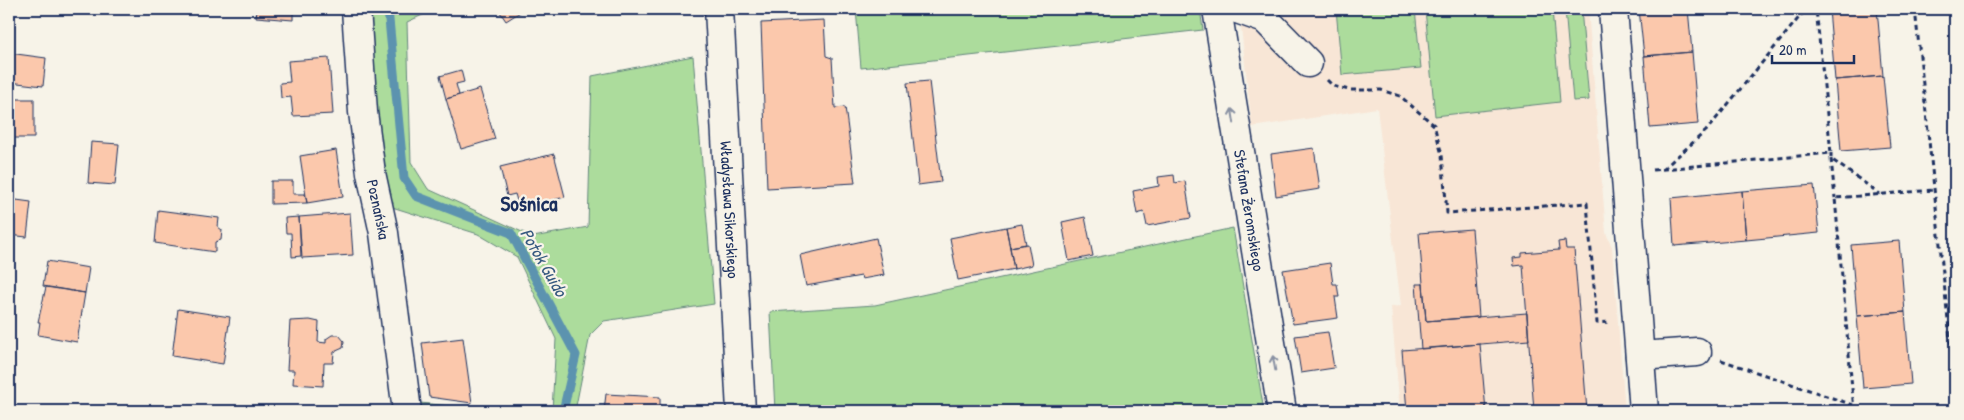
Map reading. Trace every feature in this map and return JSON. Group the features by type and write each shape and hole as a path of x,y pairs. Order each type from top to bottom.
{"street":[{"name":"Poznańska","path":"356,9 364,120 371,173 384,233 407,411"},
{"name":"Władysława Sikorskiego","path":"718,9 741,411"},
{"name":"Stefana Żeromskiego","path":"1217,9 1282,411"},
{"path":"1237,9 1265,18 1308,63"},
{"path":"1613,9 1644,411"},
{"path":"1640,356 1697,352"}],"path":[{"path":"1663,169 1706,131 1806,9"},
{"path":"1816,9 1854,411"},
{"path":"1915,9 1955,386"},
{"path":"1308,63 1334,86 1349,90 1381,90 1400,96 1434,124 1442,156 1447,213 1587,202 1596,323 1614,322"},
{"path":"1646,171 1831,153"},
{"path":"1831,159 1880,194"},
{"path":"1834,198 1934,190"},
{"path":"1697,352 1853,405"}],"shaded area":[{"path":"1239,9 1588,9 1606,233 1612,247 1625,411 1400,411 1391,307 1401,306 1377,108 1252,127"}],"green space":[{"path":"366,9 436,9 407,22 411,162 428,189 533,237 588,227 592,76 693,56 714,304 604,321 590,335 575,411 552,411 556,339 517,257 478,234 392,207 373,157"},
{"path":"856,9 1200,9 1203,30 861,68"},
{"path":"1336,9 1415,9 1421,68 1342,75"},
{"path":"1425,9 1552,9 1560,102 1435,116"},
{"path":"1565,9 1581,9 1589,100 1573,101"},
{"path":"1233,228 1264,411 775,411 770,312 875,305"},
{"path":"420,403 503,411 422,411"}],"building":[{"path":"257,9 310,9 310,12 293,11 293,20 256,17"},
{"path":"498,9 525,9 506,21"},
{"path":"1639,9 1688,9 1692,52 1644,56"},
{"path":"1829,9 1877,9 1883,76 1835,80"},
{"path":"824,20 826,56 832,58 835,108 845,107 855,183 767,188 761,23"},
{"path":"1692,52 1698,124 1650,128 1644,56"},
{"path":"9,53 46,58 43,86 9,82"},
{"path":"329,58 333,114 293,116 291,97 281,98 280,83 290,82 288,61"},
{"path":"461,70 464,82 456,84 459,95 446,99 440,76"},
{"path":"1883,76 1890,147 1841,151 1835,80"},
{"path":"929,81 941,182 918,185 907,83"},
{"path":"480,89 495,139 461,149 446,99"},
{"path":"9,99 34,99 34,138 9,138"},
{"path":"91,142 119,144 115,185 88,183"},
{"path":"1314,148 1320,189 1276,196 1271,154"},
{"path":"336,150 343,197 307,203 300,156"},
{"path":"554,154 565,197 529,206 530,209 520,211 515,194 507,196 500,167"},
{"path":"1174,175 1175,183 1185,181 1191,218 1147,226 1144,212 1137,214 1133,191 1159,186 1158,177"},
{"path":"271,181 293,181 293,194 305,194 307,203 271,204"},
{"path":"1814,185 1819,233 1746,240 1742,191"},
{"path":"1742,191 1746,240 1674,246 1671,198"},
{"path":"9,199 31,202 27,237 9,235"},
{"path":"158,210 219,218 218,227 222,230 221,240 215,242 215,252 155,243"},
{"path":"350,213 353,255 302,258 299,217"},
{"path":"299,217 301,256 292,257 291,233 286,233 285,218"},
{"path":"1085,217 1093,256 1069,261 1062,222"},
{"path":"1022,224 1026,244 1010,247 1006,227"},
{"path":"1006,227 1014,269 958,280 950,238"},
{"path":"1472,229 1479,317 1426,321 1419,233"},
{"path":"876,238 884,275 862,279 861,276 806,286 800,255"},
{"path":"1565,241 1566,249 1574,249 1587,411 1534,411 1523,265 1514,266 1513,258 1522,257 1522,253 1559,250 1558,242"},
{"path":"1899,241 1905,312 1857,316 1851,245"},
{"path":"1028,244 1032,265 1014,269 1010,247"},
{"path":"47,261 89,268 85,293 43,286"},
{"path":"1330,263 1333,284 1337,284 1339,297 1335,297 1338,318 1293,324 1283,270"},
{"path":"1416,284 1423,284 1426,321 1527,313 1529,340 1421,349"},
{"path":"46,287 85,293 77,342 38,335 40,322 38,322"},
{"path":"178,309 230,317 223,364 172,356"},
{"path":"1905,312 1911,384 1863,388 1857,316"},
{"path":"310,320 319,322 318,342 326,343 326,339 332,335 339,335 344,341 343,348 334,352 333,363 324,363 323,386 293,384 294,370 287,370 290,321"},
{"path":"1328,332 1334,368 1301,373 1295,336"},
{"path":"463,338 472,403 429,397 422,343"},
{"path":"1480,344 1486,411 1407,411 1402,350"},
{"path":"606,394 660,397 660,411 604,411"},
{"path":"1836,405 1837,411 1768,411"}],"waterway":[{"name":"Potok Guido","path":"388,9 404,178 416,196 511,233 576,355 563,411"}],"district":[{"name":"Sośnica","path":"529,203"}]}
